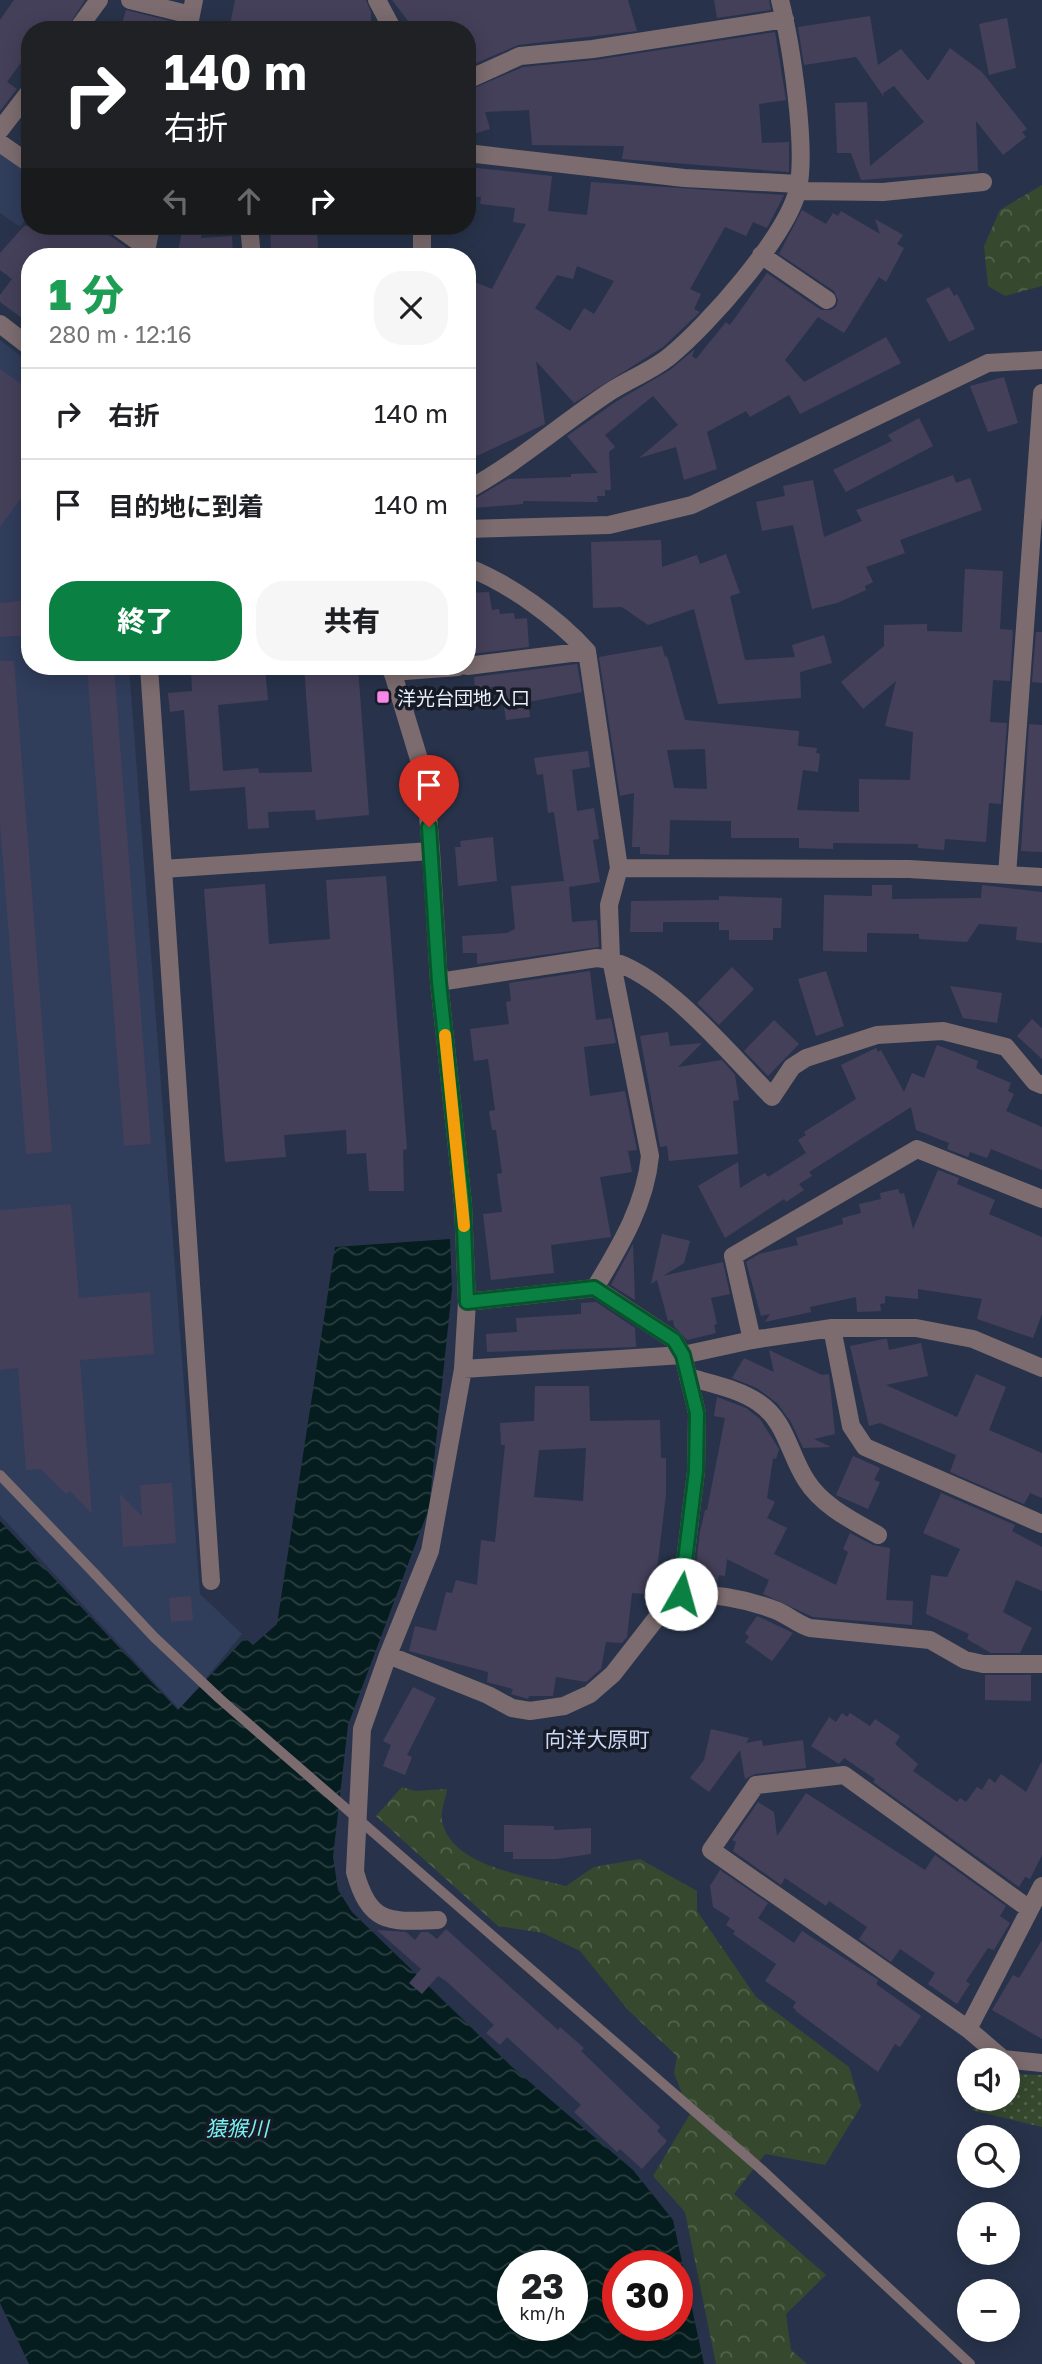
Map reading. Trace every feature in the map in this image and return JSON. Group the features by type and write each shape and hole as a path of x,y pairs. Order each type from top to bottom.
{"street":[{"path":"83,21 99,0"},
{"path":"130,0 191,15"},
{"path":"377,0 388,21"},
{"path":"476,485 519,460 611,391 669,358 719,310 761,255 798,188 796,103 780,0"},
{"path":"476,76 520,56 593,49 785,19"},
{"path":"0,130 21,103"},
{"path":"0,143 21,158"},
{"path":"476,154 798,188 883,192 984,182"},
{"path":"126,235 140,248"},
{"path":"761,255 827,300"},
{"path":"0,324 21,340"},
{"path":"476,528 608,525 692,505 988,363 1042,360"},
{"path":"1007,875 1042,393"},
{"path":"476,572 521,597 572,635 587,651 619,868 609,905 611,959 650,1156 647,1185 631,1226 594,1288"},
{"path":"476,665 587,651"},
{"path":"150,675 211,1581"},
{"path":"393,675 425,779 439,982 463,1204 467,1302 463,1369 430,1551 388,1655 362,1729 355,1872 361,1893 373,1913 393,1922 438,1920"},
{"path":"163,869 431,850"},
{"path":"619,868 909,869 1042,877"},
{"path":"439,982 597,958 611,959 644,975 674,999 772,1097 792,1067 806,1058 877,1035 943,1031 1006,1047 1035,1082 1042,1085"},
{"path":"752,1340 733,1256 917,1149 1042,1199"},
{"path":"388,1655 488,1695 512,1708 530,1711 564,1706 590,1694 612,1674 655,1620 681,1594 696,1471 697,1413 683,1355 674,1340 594,1288 467,1302"},
{"path":"463,1369 683,1355 752,1340 832,1328 916,1328 973,1339 1042,1368"},
{"path":"832,1328 851,1426 865,1447 1042,1524"},
{"path":"688,1377 743,1394 760,1404 779,1424 806,1482 848,1519 878,1535"},
{"path":"681,1594 703,1593 733,1598 778,1611 795,1623 810,1628 930,1640 964,1660 983,1664 1042,1664"},
{"path":"1028,1908 844,1775 756,1785 711,1850 968,2029 1003,2059 1042,2063"},
{"path":"968,2029 1028,1908 1042,1886"}],"lane":[{"path":"0,1475 153,1637 220,1699 762,2170 970,2364"}],"shaded area":[{"path":"0,152 21,167 21,226 0,213"},
{"path":"0,340 21,356 21,675 130,675 200,1594 242,1634 180,1710 0,1515"}],"green space":[{"path":"1042,185 1042,286 1005,296 988,286 984,246 1000,210"},
{"path":"402,1787 415,1791 447,1789 442,1821 448,1837 460,1849 494,1867 566,1886 594,1867 640,1859 697,1891 697,1911 756,1997 849,2067 861,2106 825,2165 765,2154 734,2194 826,2275 786,2314 791,2350 807,2364 716,2364 685,2212 653,2176 690,2114 674,2073 677,2056 628,2010 580,1951 543,1933 498,1926 376,1816"},
{"path":"1020,2074 1042,2075 1042,2127 976,2111 1020,2111"}],"water":[{"name":"猿猴川","path":"450,1239 452,1289 429,1508 348,1725 333,1857 338,1890 352,1912 512,2067 633,2170 673,2220 679,2250 602,2250 602,2341 693,2341 693,2313 704,2364 29,2364 0,2303 0,1521 178,1710 245,1638 253,1645 277,1624 335,1247"}],"building":[{"path":"14,0 85,0 72,21 21,21 21,63 7,82 17,89 0,111 0,20"},
{"path":"235,0 366,0 371,12 371,21 231,21"},
{"path":"392,0 628,0 637,31 518,45 476,63 476,21 408,21"},
{"path":"714,0 769,0 771,10 717,18"},
{"path":"126,10 170,21 123,21"},
{"path":"870,16 878,65 901,49 928,81 950,48 982,72 1027,129 1022,132 1026,137 1003,155 976,121 978,171 861,180 851,153 837,153 835,103 867,102 870,166 924,122 894,86 883,93 884,97 856,57 804,65 798,27"},
{"path":"1007,18 1016,68 989,75 979,24"},
{"path":"775,32 786,100 759,104 762,143 789,142 789,172 622,159 624,146 532,145 529,110 485,112 490,129 476,133 476,87 523,67 595,60"},
{"path":"476,168 552,176 548,211 587,215 591,182 784,195 767,228 753,222 746,236 725,227 690,289 701,294 694,309 700,312 663,347 574,403 536,361 545,424 477,456 476,283 492,289 526,224 513,222 515,208 480,204 481,197 476,197","holes":["577,266 614,281 594,314 584,308 570,331 535,308 557,275 573,279"]},
{"path":"802,210 826,224 833,213 838,216 841,211 880,234 875,219 903,235 897,244 904,248 886,282 879,277 844,333 818,317 785,360 804,382 886,337 901,363 800,414 789,395 750,417 746,411 707,432 717,469 684,480 676,447 639,458 678,425 653,396 605,435 615,447 609,452 611,490 605,490 605,496 597,496 598,502 523,501 523,504 476,508 476,498 508,479 571,477 571,474 598,473 567,436 617,401 670,370 695,349 692,356 696,359 726,322 730,325 767,273 821,310 836,307 838,300 834,291 779,254"},
{"path":"21,229 21,235 109,235 127,248 21,248 21,317 0,302 0,295 12,279 0,270 0,253"},
{"path":"181,235 202,235 201,238 232,236 233,248 179,248"},
{"path":"270,235 317,235 318,248 271,248"},
{"path":"949,287 954,296 957,294 975,329 949,342 926,299"},
{"path":"0,369 21,384 21,498 0,527"},
{"path":"1004,377 1018,423 988,432 970,386"},
{"path":"919,418 933,446 846,492 833,470 892,441 888,435"},
{"path":"953,475 956,483 970,478 982,510 900,540 905,553 866,567 873,582 865,586 866,590 837,603 812,609 793,525 762,531 756,502 785,496 783,486 813,480 824,537 862,521 856,510"},
{"path":"661,540 662,567 697,555 700,564 726,554 740,593 730,596 745,660 795,657 792,645 824,635 832,663 800,672 801,698 718,704 694,609 648,625 622,607 593,608 591,542"},
{"path":"965,569 1003,571 1000,629 1013,630 1010,681 993,680 990,722 1007,723 1001,804 989,803 986,842 945,839 944,850 918,848 918,844 833,843 833,849 799,848 799,838 731,838 731,821 670,820 669,855 640,854 640,847 632,847 634,793 620,796 599,657 662,646 685,720 799,731 798,746 817,748 816,753 820,754 818,772 803,770 797,810 859,812 859,779 910,780 913,732 885,726 896,681 863,709 841,682 884,646 884,625 927,624 927,631 962,632","holes":["705,749 707,789 674,788 667,750"]},
{"path":"489,592 492,610 499,609 500,614 514,613 515,619 527,618 529,647 476,653 476,593"},
{"path":"21,601 21,636 0,637 0,603"},
{"path":"1036,632 1042,632 1042,683 1032,682"},
{"path":"0,661 14,661 52,1152 26,1154 0,823"},
{"path":"577,664 582,692 528,702 530,717 506,720 501,686 475,689 474,677"},
{"path":"88,675 115,675 151,1144 124,1146"},
{"path":"191,675 266,675 268,700 218,705 223,771 258,768 259,773 312,772 305,675 359,675 369,815 316,820 315,810 268,812 269,828 248,829 245,787 190,791 184,710 170,712 168,693 192,691"},
{"path":"1029,724 1042,725 1042,852 1021,851"},
{"path":"588,751 590,767 564,771 572,770 577,811 594,808 599,839 593,840 600,882 569,887 572,922 597,920 599,947 477,964 477,953 463,953 462,936 507,933 515,929 511,886 564,881 554,812 548,813 543,774 537,775 534,758"},
{"path":"493,837 497,881 458,886 455,847 461,847 460,841"},
{"path":"386,876 407,1149 403,1150 404,1191 369,1191 366,1153 347,1154 346,1130 284,1135 286,1157 225,1162 204,889 265,884 269,944 330,939 326,880"},
{"path":"872,885 892,885 892,899 981,898 982,885 1042,892 1042,943 1016,940 1017,927 979,924 967,942 919,939 919,934 867,933 867,952 823,951 824,895 872,896"},
{"path":"719,896 782,898 781,928 773,928 773,940 729,940 729,930 719,930 719,922 663,922 663,932 630,932 631,901 719,900"},
{"path":"732,967 754,989 719,1025 697,1003"},
{"path":"590,971 596,1020 611,1018 616,1043 584,1047 590,1096 625,1091 637,1150 628,1151 632,1172 600,1177 611,1237 551,1245 554,1273 491,1280 483,1214 502,1212 497,1174 502,1173 496,1130 492,1130 489,1111 495,1110 488,1059 474,1061 470,1029 509,1024 506,1002 511,1001 509,983"},
{"path":"826,971 844,1026 816,1036 798,979"},
{"path":"950,986 1002,993 997,1023 963,1018"},
{"path":"1032,1019 1042,1028 1042,1059 1017,1036"},
{"path":"774,1020 799,1044 768,1076 744,1051"},
{"path":"668,1032 670,1046 702,1043 678,1067 722,1060 735,1075 739,1100 733,1101 738,1154 669,1161 667,1146 660,1147 640,1036"},
{"path":"937,1045 978,1061 976,1068 1011,1083 1008,1091 1014,1094 1006,1111 1042,1127 1042,1170 991,1149 987,1158 970,1152 968,1157 947,1149 949,1143 916,1130 911,1107 809,1172 812,1176 799,1184 804,1190 786,1202 784,1199 725,1238 698,1186 738,1162 740,1188 765,1173 768,1177 806,1153 798,1140 806,1135 804,1132 856,1099 841,1065 876,1048 878,1052 881,1050 904,1092 912,1073 924,1078"},
{"path":"938,1170 959,1178 957,1184 995,1200 989,1214 1042,1237 1042,1314 1033,1338 977,1319 982,1299 918,1289 918,1299 885,1296 885,1303 880,1304 881,1311 857,1312 856,1297 810,1307 811,1312 765,1322 770,1314 761,1316 746,1262 759,1254 798,1245 796,1238 843,1224 842,1218 861,1213 859,1204 881,1199 880,1193 898,1189 900,1194 904,1193 913,1229"},
{"path":"71,1204 79,1298 150,1292 154,1354 80,1360 92,1514 70,1491 66,1494 41,1469 26,1470 18,1368 0,1370 0,1210"},
{"path":"662,1234 690,1241 684,1263 663,1276 723,1262 730,1294 711,1298 717,1324 714,1325 716,1333 687,1340 674,1326 673,1320 668,1321 657,1280 651,1284"},
{"path":"633,1244 635,1300 611,1285"},
{"path":"596,1302 635,1328 636,1347 487,1352 486,1334 517,1332 516,1318 581,1314 581,1303"},
{"path":"887,1339 889,1350 921,1343 928,1376 886,1385 957,1417 976,1374 1006,1387 989,1430 1042,1453 1042,1498 1030,1493 1024,1504 950,1472 956,1455 880,1423 869,1426 850,1346"},
{"path":"769,1350 822,1375 829,1374 835,1434 814,1439 831,1447 803,1448 791,1422 777,1403 757,1388 732,1378 744,1358 774,1372"},
{"path":"535,1386 589,1386 590,1421 660,1420 661,1458 666,1458 666,1494 654,1595 632,1593 627,1637 622,1643 606,1642 601,1669 586,1682 556,1677 553,1696 529,1696 528,1699 511,1694 513,1689 487,1682 488,1672 409,1651 415,1626 436,1631 446,1592 452,1593 456,1580 477,1585 481,1540 495,1542 505,1445 501,1445 500,1423 534,1421","holes":["586,1448 583,1501 534,1497 539,1450"]},
{"path":"717,1397 746,1408 760,1419 779,1449 776,1459 773,1458 767,1498 775,1502 767,1518 787,1528 774,1554 836,1585 848,1552 843,1549 850,1533 873,1545 890,1548 886,1600 913,1601 912,1625 813,1617 763,1594 769,1580 727,1559 725,1576 719,1575 717,1584 694,1583 700,1532 707,1510 725,1418 714,1416"},
{"path":"853,1456 880,1468 874,1480 880,1482 868,1509 836,1495"},
{"path":"172,1483 176,1543 123,1547 120,1494 142,1516 140,1485"},
{"path":"941,1493 1015,1525 1012,1531 1042,1547 1042,1591 1016,1580 1003,1612 1032,1628 1020,1653 991,1653 967,1639 969,1634 926,1614 931,1575 947,1577 960,1549 923,1533"},
{"path":"191,1596 193,1620 171,1622 169,1598"},
{"path":"757,1616 793,1633 772,1661 745,1642 749,1637 745,1633"},
{"path":"985,1675 1031,1675 1031,1701 985,1700"},
{"path":"413,1687 436,1698 407,1755 412,1757 405,1775 383,1766 391,1745 383,1741"},
{"path":"842,1713 847,1717 850,1713 870,1726 875,1719 900,1736 895,1744 918,1764 913,1771 957,1802 960,1798 966,1802 977,1787 982,1790 989,1778 995,1783 1001,1774 1026,1792 1042,1761 1042,1855 1030,1879 1025,1877 1019,1887 873,1782 875,1779 844,1758 839,1764 811,1746 829,1717 836,1722"},
{"path":"711,1729 749,1738 746,1743 762,1740 763,1746 803,1740 806,1768 755,1774 745,1779 740,1750 709,1792 690,1778 704,1760"},
{"path":"806,1793 925,1870 935,1855 1006,1906 1000,1916 1010,1923 994,1950 988,1948 966,1981 970,1984 957,2004 928,1984 935,1973 900,1949 891,1962 859,1939 867,1927 829,1901 826,1906 785,1878 781,1885 733,1851 736,1842 732,1840 758,1802 774,1812 777,1836"},
{"path":"504,1825 554,1826 554,1830 591,1828 591,1854 556,1859 513,1859 513,1852 504,1852"},
{"path":"720,1870 768,1903 758,1918 794,1943 802,1931 878,1980 876,1984 921,2016 900,2047 895,2044 878,2072 797,2012 793,2007 796,2002 765,1981 776,1964 733,1934 735,1931 726,1925 730,1918 713,1907 710,1886"},
{"path":"446,1929 558,2030 560,2027 584,2048 581,2051 660,2127 657,2131 667,2141 642,2169 620,2149 617,2152 574,2112 581,2105 507,2037 500,2045 486,2033 494,2025 446,1981 438,1976 422,1994 409,1983 421,1969 377,1930 406,1932 415,1940 421,1932 428,1932 437,1939"},
{"path":"1042,1940 1042,2039 992,2010 1013,1975 1019,1978"}],"slow traffic":[{"path":"445,1035 464,1226"}],"place":[{"name":"洋光台団地入口","path":"383,697"}],"district":[{"name":"向洋大原町","path":"597,1739"}],"route":[{"path":"429,827 439,982 463,1204 467,1302 594,1288 674,1340 683,1355 697,1413 696,1471 681,1594"}]}
